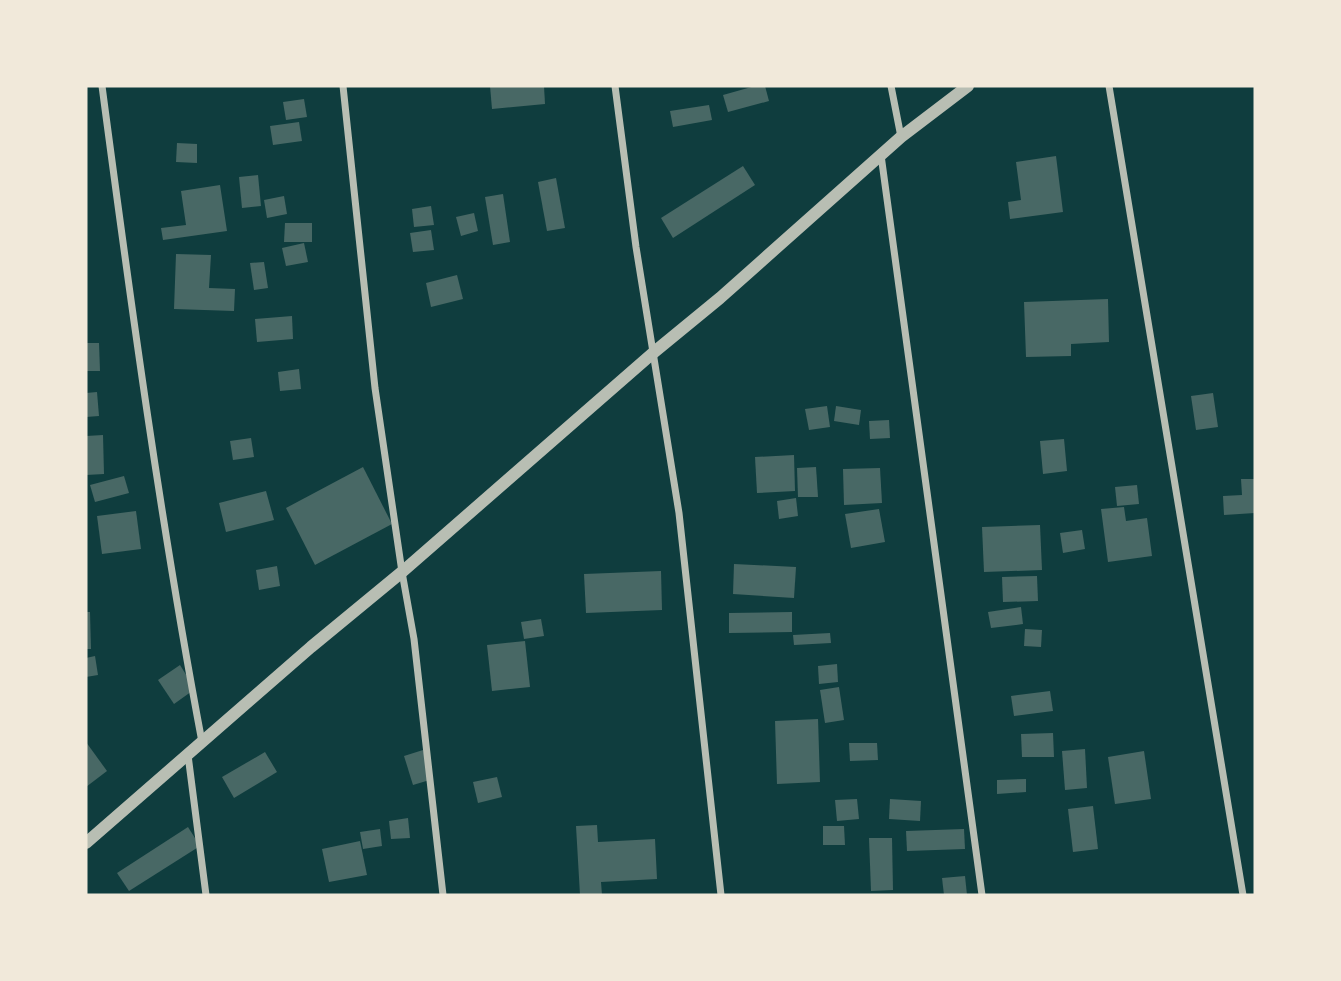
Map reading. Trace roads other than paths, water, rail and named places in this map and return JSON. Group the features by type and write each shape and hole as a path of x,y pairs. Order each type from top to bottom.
{"street":[{"path":"102,86 158,478 202,743"},
{"path":"343,86 375,388 414,639 443,895"},
{"path":"615,86 636,247 679,513 721,895"},
{"path":"891,86 901,137"},
{"path":"86,844 311,647 720,298 901,137 968,86"},
{"path":"1109,86 1243,895"},
{"path":"881,155 982,895"},
{"path":"187,754 206,895"}]}
